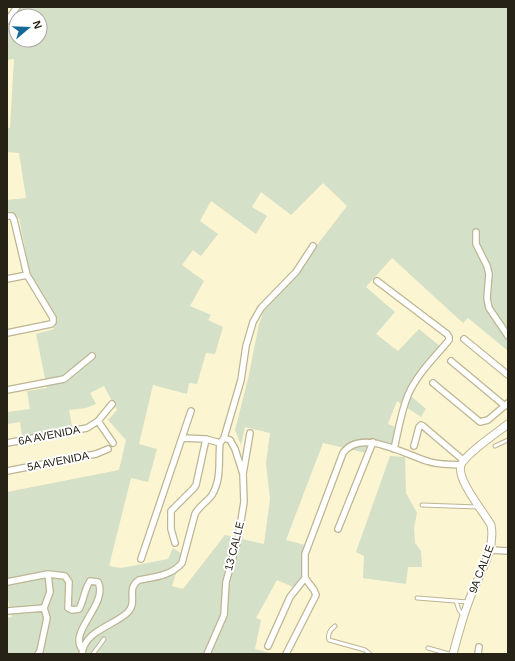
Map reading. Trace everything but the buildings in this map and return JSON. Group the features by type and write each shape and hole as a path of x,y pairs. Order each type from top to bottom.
{"street":[{"path":"7,21 17,7"},
{"path":"7,333 51,324 53,322 53,318 27,275 14,220 10,216"},
{"path":"476,232 476,244 487,266 489,274 487,298 490,308 508,336"},
{"path":"82,651 93,635 106,625 119,620 132,608 132,593 135,582 172,572 182,563 187,539 195,514 210,497 215,488 219,475 224,440 241,380 246,346 253,322 261,308 296,272 313,246"},
{"path":"7,280 27,275"},
{"path":"377,281 449,336 448,340 422,373 408,395 394,449"},
{"path":"464,339 508,375"},
{"path":"7,390 64,379 92,356"},
{"path":"432,383 480,422 488,420 506,404 451,361"},
{"path":"112,404 100,419 113,443"},
{"path":"141,559 192,411"},
{"name":"6A AVENIDA","path":"7,443 91,426 100,419"},
{"path":"286,654 316,595 305,578 305,554 343,453 347,448 356,443 368,441 428,462 441,464 462,463 508,424"},
{"path":"414,446 419,427 421,425 462,463"},
{"path":"242,474 245,468 250,433"},
{"path":"182,438 224,440"},
{"path":"175,543 171,511 196,485 206,440"},
{"name":"13 CALLE","path":"207,654 224,615 226,582 238,539 244,502 242,474 232,441 224,440"},
{"path":"338,529 373,442"},
{"name":"5A AVENIDA","path":"7,472 96,454 108,449"},
{"name":"9A CALLE","path":"453,654 468,602 490,550 492,532 491,525 464,481 460,471 462,463"},
{"path":"490,550 508,551"},
{"path":"7,582 48,574 65,576 69,582 68,608 72,610 79,609 86,586 90,581 98,582 100,587 98,599 80,634 79,642 82,651"},
{"path":"38,654 40,651 47,618 44,608 50,592 48,574"},
{"path":"268,646 290,596 305,578"},
{"path":"7,611 44,608"},
{"path":"478,654 479,647"}],"lane":[{"path":"495,446 508,440"},
{"path":"422,505 479,507"},
{"path":"416,598 468,602"},
{"path":"456,601 461,614 464,615"},
{"path":"335,626 330,630 328,636 329,640 365,650 370,654"},
{"path":"93,654 104,639"},
{"path":"428,648 449,654"}],"green space":[{"path":"7,7 508,7 508,351 468,318 463,323 392,258 366,287 395,312 376,334 398,351 419,329 441,347 405,391 426,409 421,417 397,401 388,424 395,427 391,447 370,440 366,453 323,443 286,540 305,545 302,564 302,577 293,587 277,580 256,618 261,620 255,649 274,654 7,654 7,618 12,617 7,595 7,492 119,470 126,440 108,420 117,410 104,386 90,393 96,404 86,408 69,410 72,426 22,437 20,422 7,424 7,412 30,409 27,391 47,388 36,334 54,329 32,284 19,218 7,219 7,200 26,198 19,153 7,152 7,128 10,128 14,59 7,60 8,28 8,48 48,48 48,8","holes":["323,183 347,206 317,245 267,303 259,324 248,379 235,430 241,445 245,427 270,433 266,463 270,499 264,544 225,535 183,589 172,586 182,554 173,548 168,559 121,568 109,566 131,478 148,482 157,449 139,444 153,385 187,394 189,383 197,384 206,353 215,354 223,327 208,320 211,315 190,306 204,281 182,265 193,250 201,256 218,234 200,221 211,201 256,234 267,216 252,207 261,192 291,215"]},
{"path":"390,456 405,457 406,493 417,513 414,528 415,543 421,551 422,567 408,567 406,584 363,578 364,556 356,552"}]}
